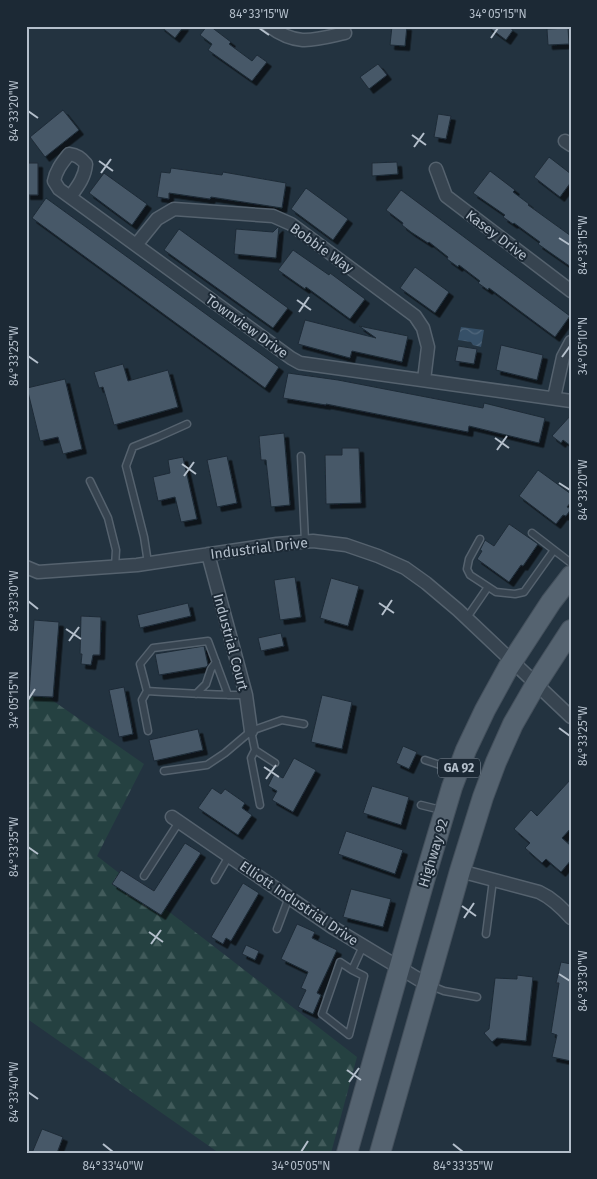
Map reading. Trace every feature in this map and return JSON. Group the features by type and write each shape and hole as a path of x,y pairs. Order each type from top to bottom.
{"main road":[{"name":"Highway 92","path":"347,1153 445,811 466,750 485,710 512,662 551,602 571,576"},
{"name":"GA 92","path":"380,1153 460,871 483,797 513,724 571,630"}],"street":[{"path":"269,26 279,34 300,41 317,40 345,33"},
{"name":"Kasey Drive","path":"436,169 446,196 571,291"},
{"name":"Townview Drive","path":"70,197 300,363 571,400"},
{"name":"Bobbie Way","path":"136,245 157,219 174,209 273,216 290,224 415,316 422,328 428,347 424,380"},
{"path":"554,398 563,357 571,342"},
{"name":"Industrial Drive","path":"26,567 38,572 115,567 277,544 313,541 346,545 405,568 426,583 571,717"},
{"name":"Industrial Court","path":"208,554 246,695 251,731"},
{"name":"Elliott Industrial Drive","path":"175,820 332,926 428,985"},
{"path":"460,871 545,895 556,902 571,918"}],"lane":[{"path":"148,563 144,536 126,466 133,447 187,424"},
{"path":"302,456 305,542"},
{"path":"90,481 108,518 116,550 115,567"},
{"path":"532,533 571,563"},
{"path":"480,539 469,559 467,569 470,575 496,592 515,594 524,592 554,550"},
{"path":"466,619 488,587"},
{"path":"148,731 142,700 147,691 140,664 153,648 208,641 228,695"},
{"path":"196,694 206,684 211,669 216,662"},
{"path":"147,691 246,695"},
{"path":"164,771 207,765 225,753 251,731 282,720 304,724"},
{"path":"251,731 255,750 251,758 260,805"},
{"path":"255,750 275,762"},
{"path":"425,760 458,771"},
{"path":"421,805 445,811"},
{"path":"144,876 175,820"},
{"path":"215,880 229,856"},
{"path":"486,934 493,880"},
{"path":"277,929 289,897"},
{"path":"352,970 363,946"},
{"path":"340,962 352,970 364,976 349,1035 322,1014 340,962"},
{"path":"428,985 444,991 477,997"}],"green space":[{"path":"26,682 144,764 97,856 357,1057 331,1153 219,1153 26,1018"}],"water":[{"path":"461,327 484,330 481,347 473,345 471,342 458,340"}],"building":[{"path":"160,26 184,26 175,38"},
{"path":"207,26 210,26 231,42 229,44 252,61 257,55 267,62 252,81 208,50 212,44 200,35"},
{"path":"392,26 407,26 405,46 390,45"},
{"path":"487,26 507,26 513,30 506,40"},
{"path":"568,28 569,44 548,45 547,29"},
{"path":"378,64 387,75 369,89 360,77"},
{"path":"63,110 79,130 45,157 30,137"},
{"path":"438,114 451,116 446,139 434,137"},
{"path":"549,157 571,174 571,182 560,197 534,177"},
{"path":"397,162 398,174 372,176 372,163"},
{"path":"26,163 38,163 38,195 26,195"},
{"path":"171,168 222,175 223,172 286,183 282,208 211,197 210,199 169,193 169,199 157,197 161,172 170,173"},
{"path":"490,171 515,190 513,192 528,205 571,236 571,267 538,244 540,242 503,217 505,215 473,193"},
{"path":"104,173 147,204 132,225 89,193"},
{"path":"306,188 348,219 333,240 291,209"},
{"path":"401,190 570,316 555,337 489,288 488,290 478,283 480,281 459,265 458,267 447,259 448,257 429,242 411,232 386,210"},
{"path":"46,198 279,367 265,388 32,218"},
{"path":"278,227 276,258 234,254 236,229 273,232"},
{"path":"179,229 288,308 273,328 164,250"},
{"path":"293,250 329,275 330,273 365,299 350,319 306,287 305,289 278,270"},
{"path":"415,267 449,292 435,313 400,288"},
{"path":"305,320 376,338 359,326 408,336 402,362 352,351 350,358 298,344"},
{"path":"501,345 543,355 537,380 496,370"},
{"path":"458,346 477,349 474,364 455,361"},
{"path":"123,364 128,381 168,370 178,407 114,425 103,387 99,388 94,372"},
{"path":"288,373 338,380 483,408 484,403 545,418 539,443 469,426 468,432 326,404 283,398"},
{"path":"65,379 82,449 63,454 58,437 40,441 27,388"},
{"path":"571,415 571,446 563,440 561,443 552,436"},
{"path":"284,433 290,505 271,507 266,460 261,460 259,436"},
{"path":"342,448 359,448 361,503 326,504 325,455 342,455"},
{"path":"227,456 237,503 217,507 207,460"},
{"path":"183,457 197,519 181,522 175,497 158,501 153,477 170,473 168,460"},
{"path":"538,470 571,494 571,502 567,507 571,509 556,524 519,496"},
{"path":"509,524 538,544 509,582 477,559 482,551 480,550 485,540 494,546"},
{"path":"295,577 301,617 280,620 274,580"},
{"path":"331,578 359,586 348,626 320,618"},
{"path":"188,603 191,616 140,628 137,615"},
{"path":"81,616 101,617 100,655 93,655 91,665 81,664"},
{"path":"34,620 59,622 53,697 29,696"},
{"path":"281,633 284,646 261,651 258,638"},
{"path":"204,646 208,665 206,667 159,675 155,654"},
{"path":"124,687 133,734 119,737 109,690"},
{"path":"322,695 352,702 342,749 311,742"},
{"path":"198,729 203,750 154,761 149,740"},
{"path":"403,746 417,752 409,769 396,763"},
{"path":"294,758 316,770 293,812 272,800 277,791 268,786 274,774 283,778"},
{"path":"571,779 571,828 562,838 571,846 571,860 561,872 546,859 542,863 525,848 530,843 514,829 531,810 537,816"},
{"path":"372,786 409,797 401,825 363,813"},
{"path":"212,788 221,794 225,789 245,803 242,808 252,815 238,835 198,808"},
{"path":"346,831 403,850 395,874 338,854"},
{"path":"185,843 201,853 161,915 112,884 121,870 154,891"},
{"path":"243,883 259,893 231,941 226,938 223,944 211,937"},
{"path":"351,889 391,899 383,927 343,917"},
{"path":"297,924 315,932 312,938 337,950 317,993 321,995 313,1014 298,1007 306,990 301,988 308,972 281,959"},
{"path":"246,945 259,951 255,960 242,954"},
{"path":"561,962 571,964 571,1061 552,1057 557,1035 551,1033 559,983 556,983"},
{"path":"517,975 533,977 526,1041 497,1038 492,1042 484,1033 489,1029 495,978 517,979"},
{"path":"42,1129 63,1137 57,1153 32,1153"}]}
